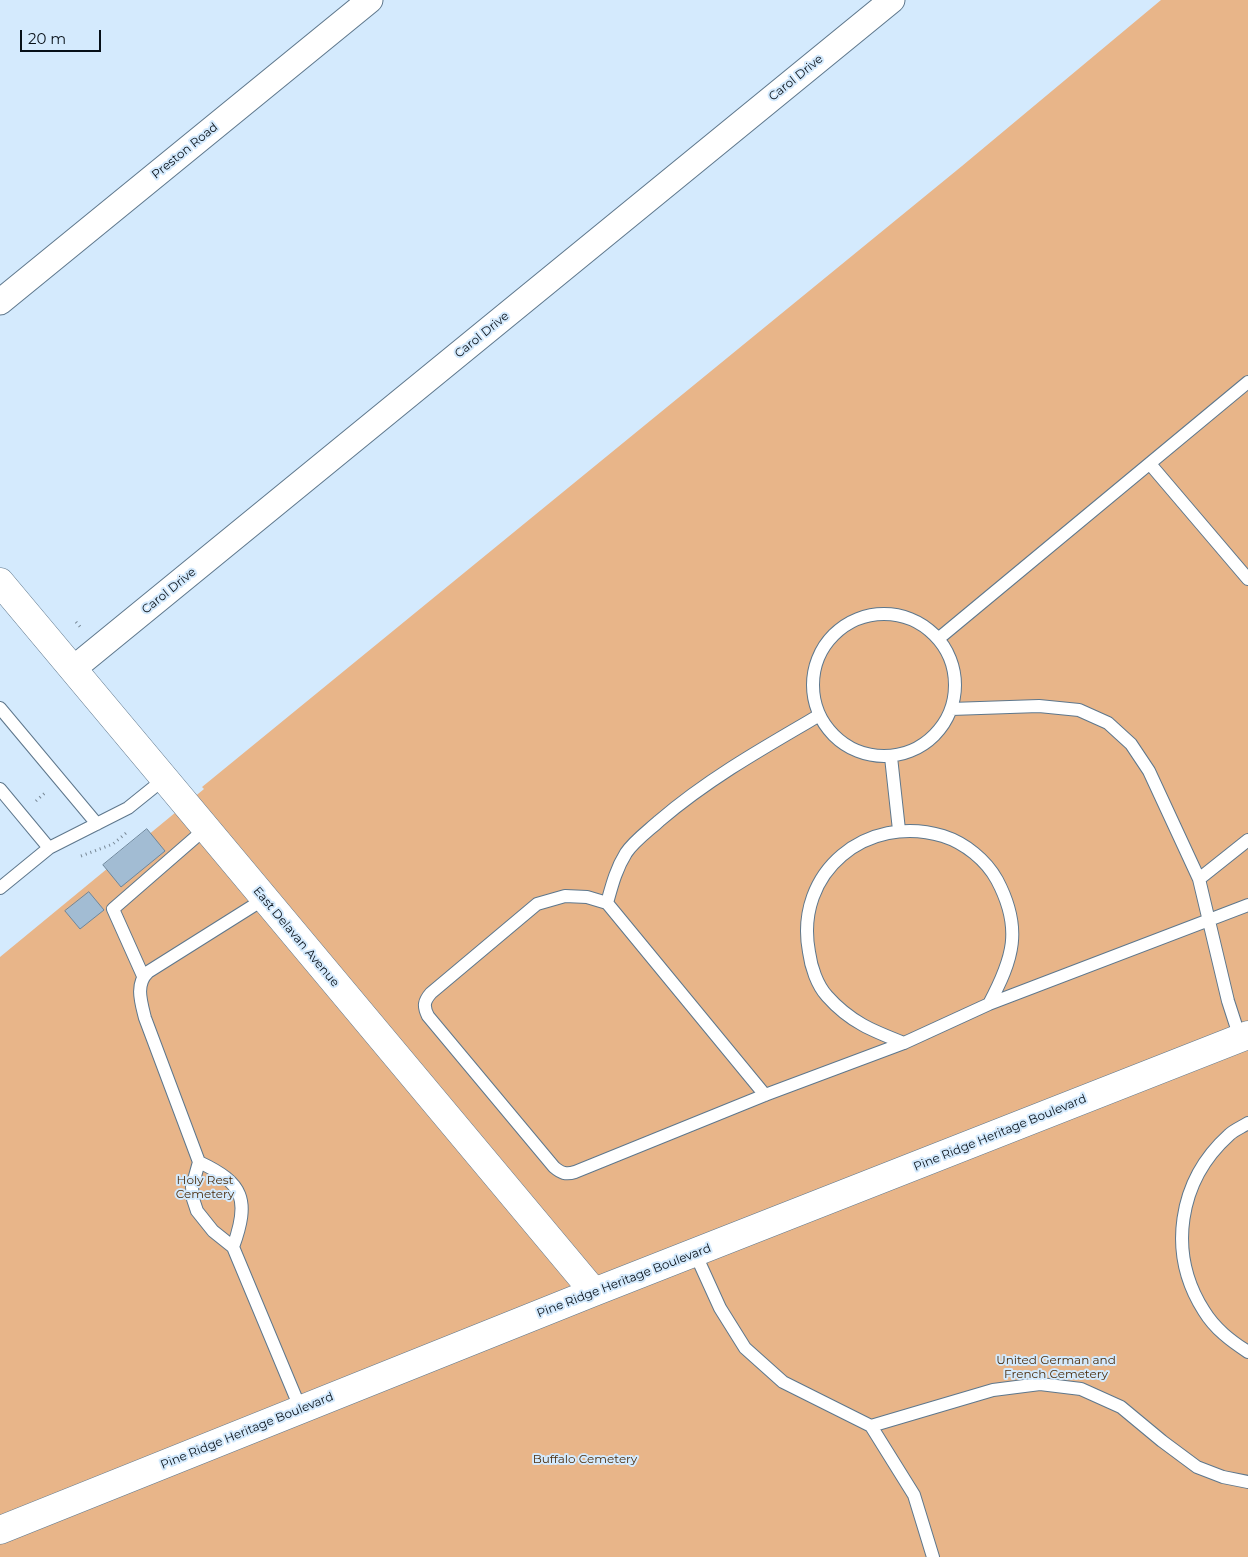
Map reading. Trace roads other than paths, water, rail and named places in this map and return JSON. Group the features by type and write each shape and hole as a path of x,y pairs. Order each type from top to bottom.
{"street":[{"name":"Preston Road","path":"0,302 370,0"},
{"name":"Carol Drive","path":"73,669 892,0"},
{"name":"East Delavan Avenue","path":"0,582 594,1292"},
{"name":"Pine Ridge Heritage Boulevard","path":"0,1530 594,1292 1244,1036"}],"lane":[{"path":"938,639 1248,382"},
{"path":"1150,464 1248,579"},
{"path":"886,613 915,620 938,639 948,655 954,672 955,691 951,709 945,723 934,736 922,746 907,753 891,756 862,754 836,739 818,716 811,688 816,658 832,634 857,618 886,613"},
{"path":"951,709 1040,706 1079,710 1108,723 1130,744 1149,771 1199,879 1228,1001 1244,1036"},
{"path":"0,708 97,824"},
{"path":"607,903 616,871 627,851 646,832 673,809 730,768 818,716"},
{"path":"891,756 899,830"},
{"path":"0,888 49,848 128,808 164,779"},
{"path":"0,789 49,848"},
{"path":"144,976 113,909 206,829"},
{"path":"904,1043 848,1017 826,995 811,967 806,936 809,906 822,878 842,854 868,838 899,830 926,831 951,839 974,853 993,873 1006,896 1012,923 1012,950 1004,976 989,1004"},
{"path":"1199,879 1248,840"},
{"path":"765,1095 607,903 587,897 565,896 537,904 425,1000 424,1007 428,1016 554,1167 562,1173 569,1174 765,1095 904,1043 989,1004 1248,905"},
{"path":"264,899 144,976 140,988 140,999 145,1018 199,1162 192,1187 197,1211 213,1231 233,1246 301,1410"},
{"path":"1248,1123 1230,1134 1207,1158 1191,1187 1182,1218 1182,1250 1189,1283 1204,1312 1225,1337 1248,1352"},
{"path":"199,1162 225,1176 235,1185 240,1195 242,1208 240,1223 233,1246"},
{"path":"695,1253 720,1308 745,1348 783,1382 871,1426 914,1495 932,1557"},
{"path":"871,1426 993,1390 1040,1384 1081,1389 1121,1407 1197,1467 1223,1477 1248,1482"}],"park label":[{"name":"Holy Rest Cemetery","path":"205,1187"},
{"name":"United German and French Cemetery","path":"1056,1367"},
{"name":"Buffalo Cemetery","path":"585,1459"}]}
